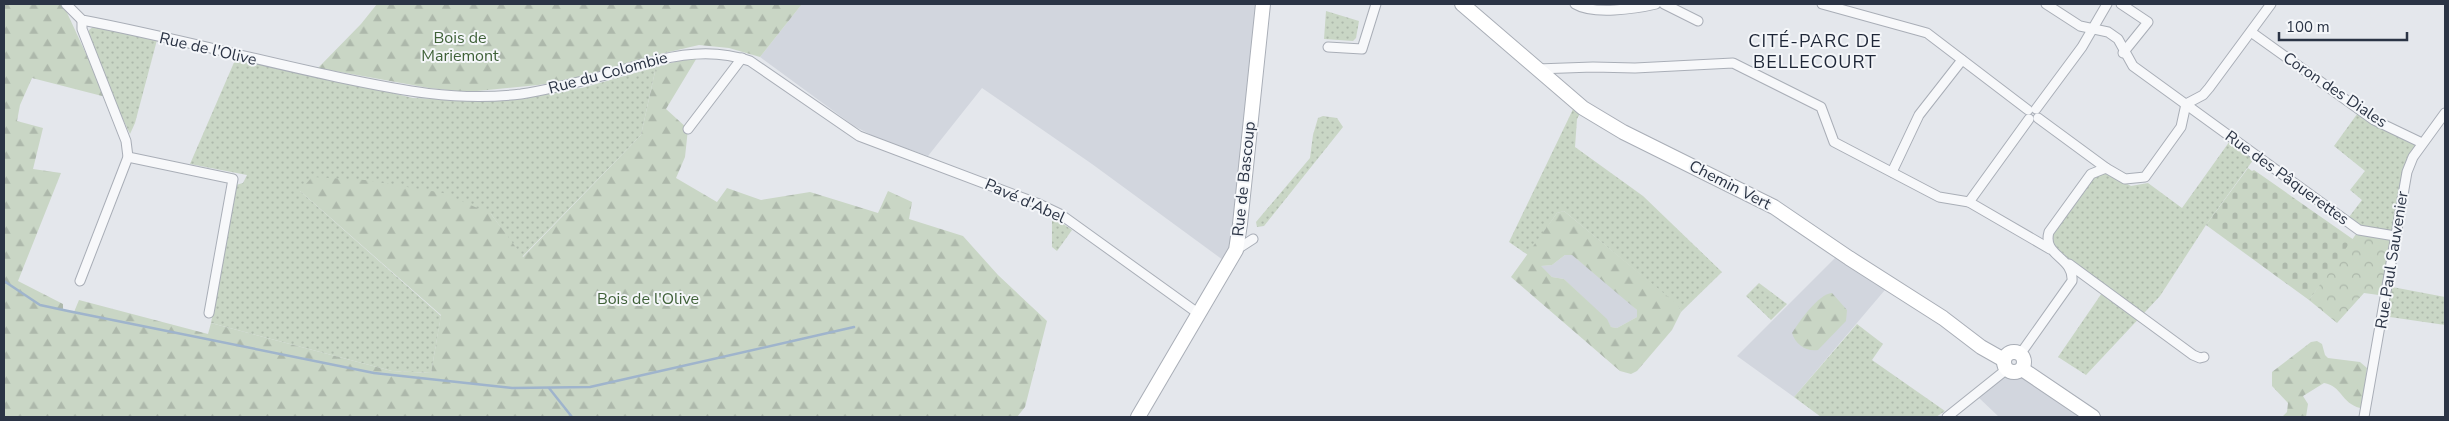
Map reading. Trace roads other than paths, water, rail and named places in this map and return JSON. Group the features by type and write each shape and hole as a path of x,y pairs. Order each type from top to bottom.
{"street":[{"path":"66,4 82,20 82,29 126,141 128,157 80,281"},
{"name":"Rue de Bascoup","path":"1138,417 1236,250 1262,4"},
{"path":"1328,47 1362,49 1376,4"},
{"name":"Chemin Vert","path":"1462,4 1576,103 1612,127 1774,207 1848,258 1944,318 2005,364"},
{"path":"1575,4 1582,8 1596,10 1656,4"},
{"path":"1664,4 1698,21"},
{"path":"1822,4 1926,33 2106,168 2125,179 2145,177 2181,127 2186,104 2203,95 2209,88 2271,4"},
{"name":"Rue des Pâquerettes","path":"2046,4 2070,21 2108,32 2118,40 2123,53 2132,66 2359,230 2395,236"},
{"path":"1969,202 2082,47 2106,4"},
{"path":"2122,4 2148,22 2123,53"},
{"name":"Rue de l'Olive","path":"82,20 334,76"},
{"name":"Coron des Diales","path":"2251,32 2374,120 2422,143"},
{"name":"Rue du Colombie","path":"334,76 409,92 483,98 554,88 665,57 700,53 721,54 750,61 859,136"},
{"path":"688,129 742,58"},
{"path":"1892,172 1919,115 1962,60"},
{"path":"1537,69 1669,66 1733,62 1821,107 1834,142 1939,197 1969,202 2050,248 2066,262 2192,355 2200,358 2204,357"},
{"name":"Rue Paul Sauvenier","path":"2364,417 2407,172 2413,157 2422,143 2445,113"},
{"name":"Pavé d'Abel","path":"859,136 1060,214 1199,314"},
{"path":"128,157 233,179 209,313"},
{"path":"2050,248 2047,242 2049,232 2091,174 2106,168"},
{"path":"1236,250 1253,239"},
{"path":"2021,353 2070,286 2072,274 2066,262"},
{"path":"1947,417 2005,364 2012,351 2021,353"},
{"path":"2005,364 2015,372 2022,368 2025,362 2021,353"},
{"path":"2022,368 2093,417"}],"waterway":[{"path":"4,281 40,305 68,311 374,373 512,388 590,387 854,327"},
{"path":"549,388 572,417"}],"district":[{"name":"CITÉ-PARC DE BELLECOURT","path":"1815,51"}],"park label":[{"name":"Bois de Mariemont","path":"460,47"},
{"name":"Bois de l'Olive","path":"648,299"}]}
